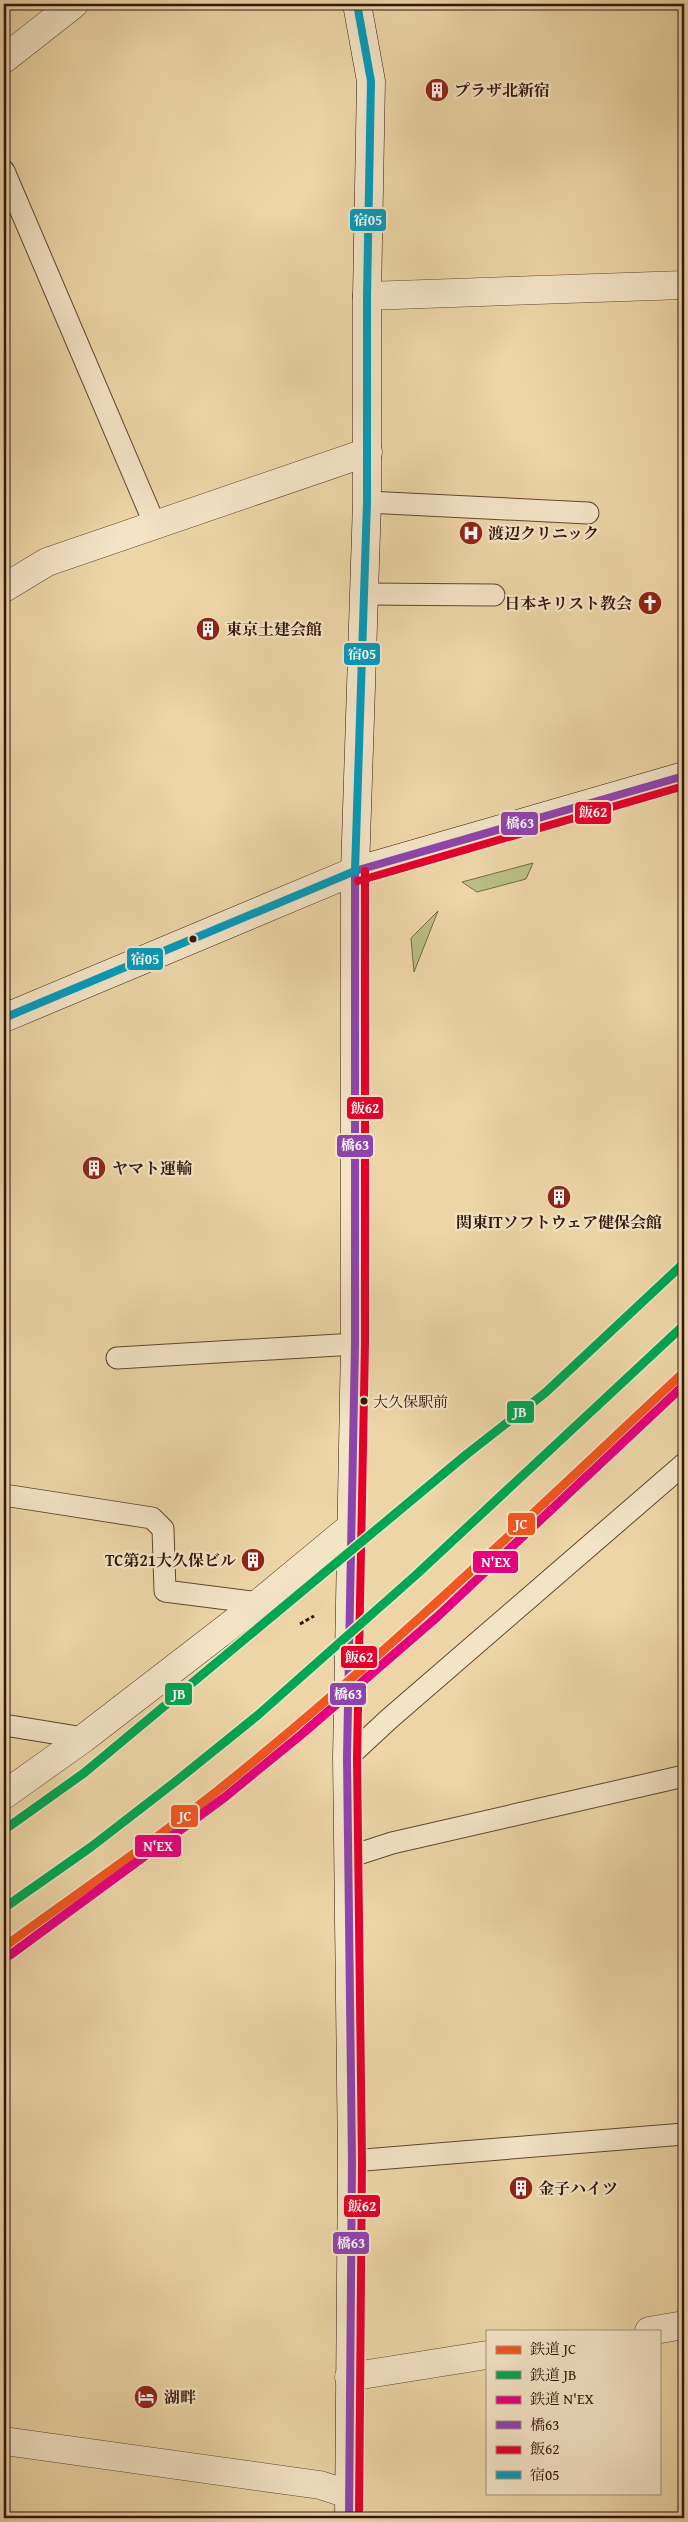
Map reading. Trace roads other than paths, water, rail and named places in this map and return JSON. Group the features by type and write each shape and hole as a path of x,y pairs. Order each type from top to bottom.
{"main road":[{"path":"4,60 74,4"},
{"path":"349,2506 352,2161 347,1758 355,1344 355,871 367,502 367,296 371,81 356,4"},
{"path":"367,296 684,285"},
{"path":"4,588 47,562 368,452"},
{"path":"4,1018 355,871 684,776"},
{"path":"4,1795 259,1608 352,1526"},
{"path":"655,2330 684,2325"},
{"path":"349,2377 486,2356"},
{"path":"4,2441 320,2485 349,2506"}],"lane":[{"path":"4,171 155,525"},
{"path":"367,502 588,513"},
{"path":"365,594 494,595"},
{"path":"117,1358 355,1344"},
{"path":"347,1758 388,1719 684,1464"},
{"path":"4,1495 152,1518 163,1529 165,1591 259,1608"},
{"path":"4,1725 84,1738"},
{"path":"348,1857 392,1843 684,1776"},
{"path":"352,2161 684,2134"}],"rail line":[{"name":"JB","path":"4,1830 84,1773 467,1454 545,1393 684,1263"},
{"name":"JB","path":"4,1908 91,1847 258,1715 417,1574 684,1325"},
{"name":"JC","path":"4,1947 168,1829 281,1739 399,1637 684,1372"},
{"name":"N'EX","path":"10,1955 225,1797 302,1734 437,1617 684,1385"}],"place":[{"name":"プラザ北新宿","path":"437,90"},
{"name":"渡辺クリニック","path":"471,533"},
{"name":"日本キリスト教会","path":"650,603"},
{"name":"東京土建会館","path":"208,629"},
{"name":"ヤマト運輸","path":"94,1168"},
{"name":"関東ITソフトウェア健保会館","path":"559,1197"},
{"name":"大久保駅前","path":"364,1401"},
{"name":"TC第21大久保ビル","path":"253,1560"},
{"name":"金子ハイツ","path":"521,2188"},
{"name":"湖畔","path":"146,2397"}]}
